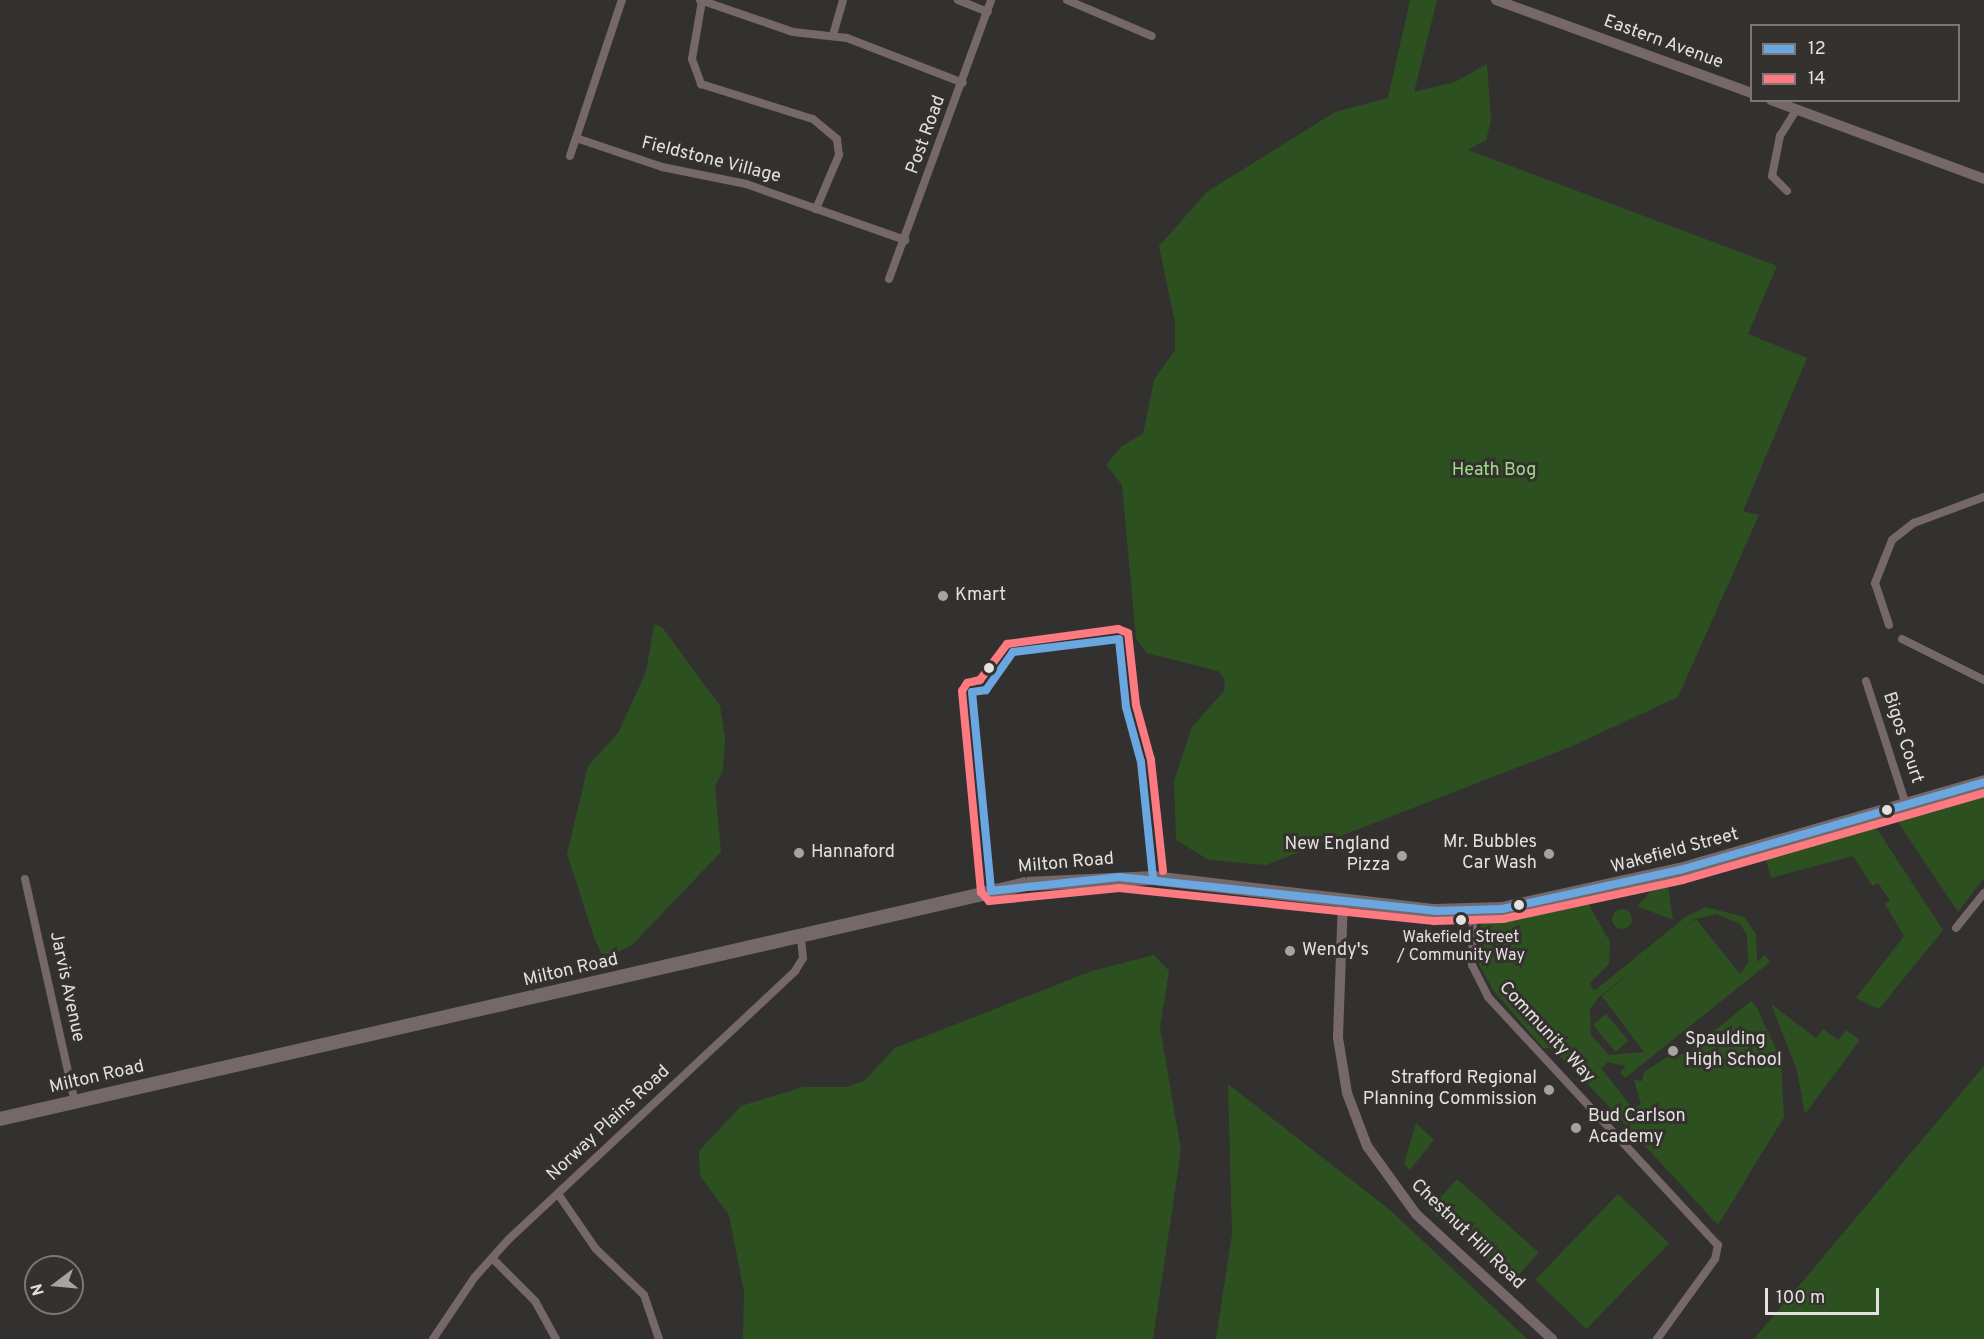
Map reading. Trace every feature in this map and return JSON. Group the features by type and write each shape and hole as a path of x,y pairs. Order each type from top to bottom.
{"main road":[{"name":"Wakefield Street","path":"1153,878 1343,900 1473,911 1540,903 1652,878 1984,782"},
{"name":"Milton Road","path":"0,1119 801,938 1026,884 1153,878"}],"street":[{"path":"570,156 622,0"},
{"path":"816,209 839,155 837,139 813,119 701,84 692,59 701,0 793,32 833,34 963,83"},
{"path":"833,34 843,0"},
{"path":"958,0 988,12"},
{"name":"Post Road","path":"889,279 963,83 991,0"},
{"path":"1067,0 1152,36"},
{"name":"Eastern Avenue","path":"1496,0 1750,92"},
{"path":"1776,102 1984,179"},
{"path":"1787,191 1772,176 1778,142 1796,110"},
{"name":"Fieldstone Village","path":"576,138 653,164 746,184 905,240"},
{"path":"1889,625 1875,583 1892,540 1914,523 1984,497"},
{"path":"1902,639 1984,680"},
{"name":"Bigos Court","path":"1866,681 1906,805"},
{"name":"Jarvis Avenue","path":"25,879 75,1102"},
{"path":"1956,928 1984,893"},
{"name":"Chestnut Hill Road","path":"1343,900 1338,1038 1347,1093 1363,1137 1416,1214 1552,1339"},
{"name":"Community Way","path":"1473,911 1474,974 1504,1016 1719,1248 1715,1260 1657,1339"},
{"name":"Norway Plains Road","path":"434,1339 492,1258 795,971 803,958 801,938"},
{"path":"558,1194 596,1249 644,1295 659,1339"},
{"path":"492,1258 534,1301 556,1339"}],"green space":[{"name":"Heath Bog","path":"1410,0 1437,0 1414,92 1455,82 1487,64 1491,120 1486,140 1468,150 1777,266 1748,334 1807,358 1743,511 1759,515 1678,697 1570,747 1266,865 1209,860 1176,840 1174,781 1192,727 1224,691 1225,679 1218,671 1147,653 1136,639 1122,485 1106,465 1122,446 1143,434 1154,380 1175,350 1175,323 1159,246 1208,191 1335,112 1388,98"},
{"path":"654,624 662,627 720,706 725,737 723,770 715,787 721,852 632,945 612,955 601,953 595,940 567,854 588,766 618,733 646,672"},
{"path":"1984,793 1984,878 1958,912 1896,819"},
{"path":"1875,826 1943,930 1879,1009 1856,998 1904,936 1885,904 1890,900 1878,883 1872,886 1853,856 1771,878 1766,860 1736,865"},
{"path":"1668,886 1673,920 1637,906 1650,892"},
{"path":"1588,903 1610,942 1609,964 1590,983 1594,991 1687,916 1706,907 1744,917 1756,934 1757,962 1765,955 1770,962 1625,1078 1620,1072 1626,1066 1608,1062 1601,1068 1633,1109 1641,1104 1634,1080 1642,1081 1644,1072 1667,1057 1687,1053 1751,1001 1756,1006 1781,1060 1784,1117 1718,1225 1575,1070 1550,1048 1543,1048 1493,990 1477,961 1481,922","holes":["1717,914 1740,924 1747,935 1748,963 1740,974 1696,919 1679,932 1695,919","1652,955 1602,996 1644,1052 1609,1055 1591,1035 1590,1010 1598,998"]},
{"path":"1622,909 1629,912 1632,919 1629,926 1622,929 1615,926 1612,919 1615,912"},
{"path":"1154,955 1169,971 1160,1028 1181,1150 1153,1339 743,1339 744,1292 729,1215 700,1176 699,1151 741,1106 803,1087 847,1087 864,1081 895,1048 1092,971"},
{"path":"1771,1004 1816,1038 1823,1029 1838,1040 1846,1030 1860,1040 1805,1114 1797,1070"},
{"path":"1606,1014 1628,1041 1615,1052 1593,1025"},
{"path":"1984,1066 1984,1339 1754,1339"},
{"path":"1228,1084 1390,1210 1527,1339 1216,1339 1232,1234"},
{"path":"1416,1123 1434,1140 1410,1170 1404,1164"},
{"path":"1457,1179 1539,1253 1511,1283 1430,1209"},
{"path":"1618,1194 1669,1243 1586,1329 1535,1280"}],"transit line":[{"name":"14","path":"1163,871 1151,760 1136,705 1128,633 1118,629 1007,644 980,680 967,683 962,691 981,892 989,901 1119,888 1434,921 1503,919 1683,880 1984,793"},
{"name":"12","path":"1153,878 1141,762 1126,707 1119,639 1013,652 986,690 972,692 991,891 1119,877 1435,911 1502,909 1680,870 1984,782"}],"place":[{"name":"Kmart","path":"943,596"},
{"name":"Hannaford","path":"799,853"},
{"name":"Mr. Bubbles Car Wash","path":"1549,854"},
{"name":"New England Pizza","path":"1402,856"},
{"name":"Wakefield Street / Community Way","path":"1461,920"},
{"name":"Wendy's","path":"1290,951"},
{"name":"Spaulding High School","path":"1673,1051"},
{"name":"Strafford Regional Planning Commission","path":"1549,1090"},
{"name":"Bud Carlson Academy","path":"1576,1128"}]}
